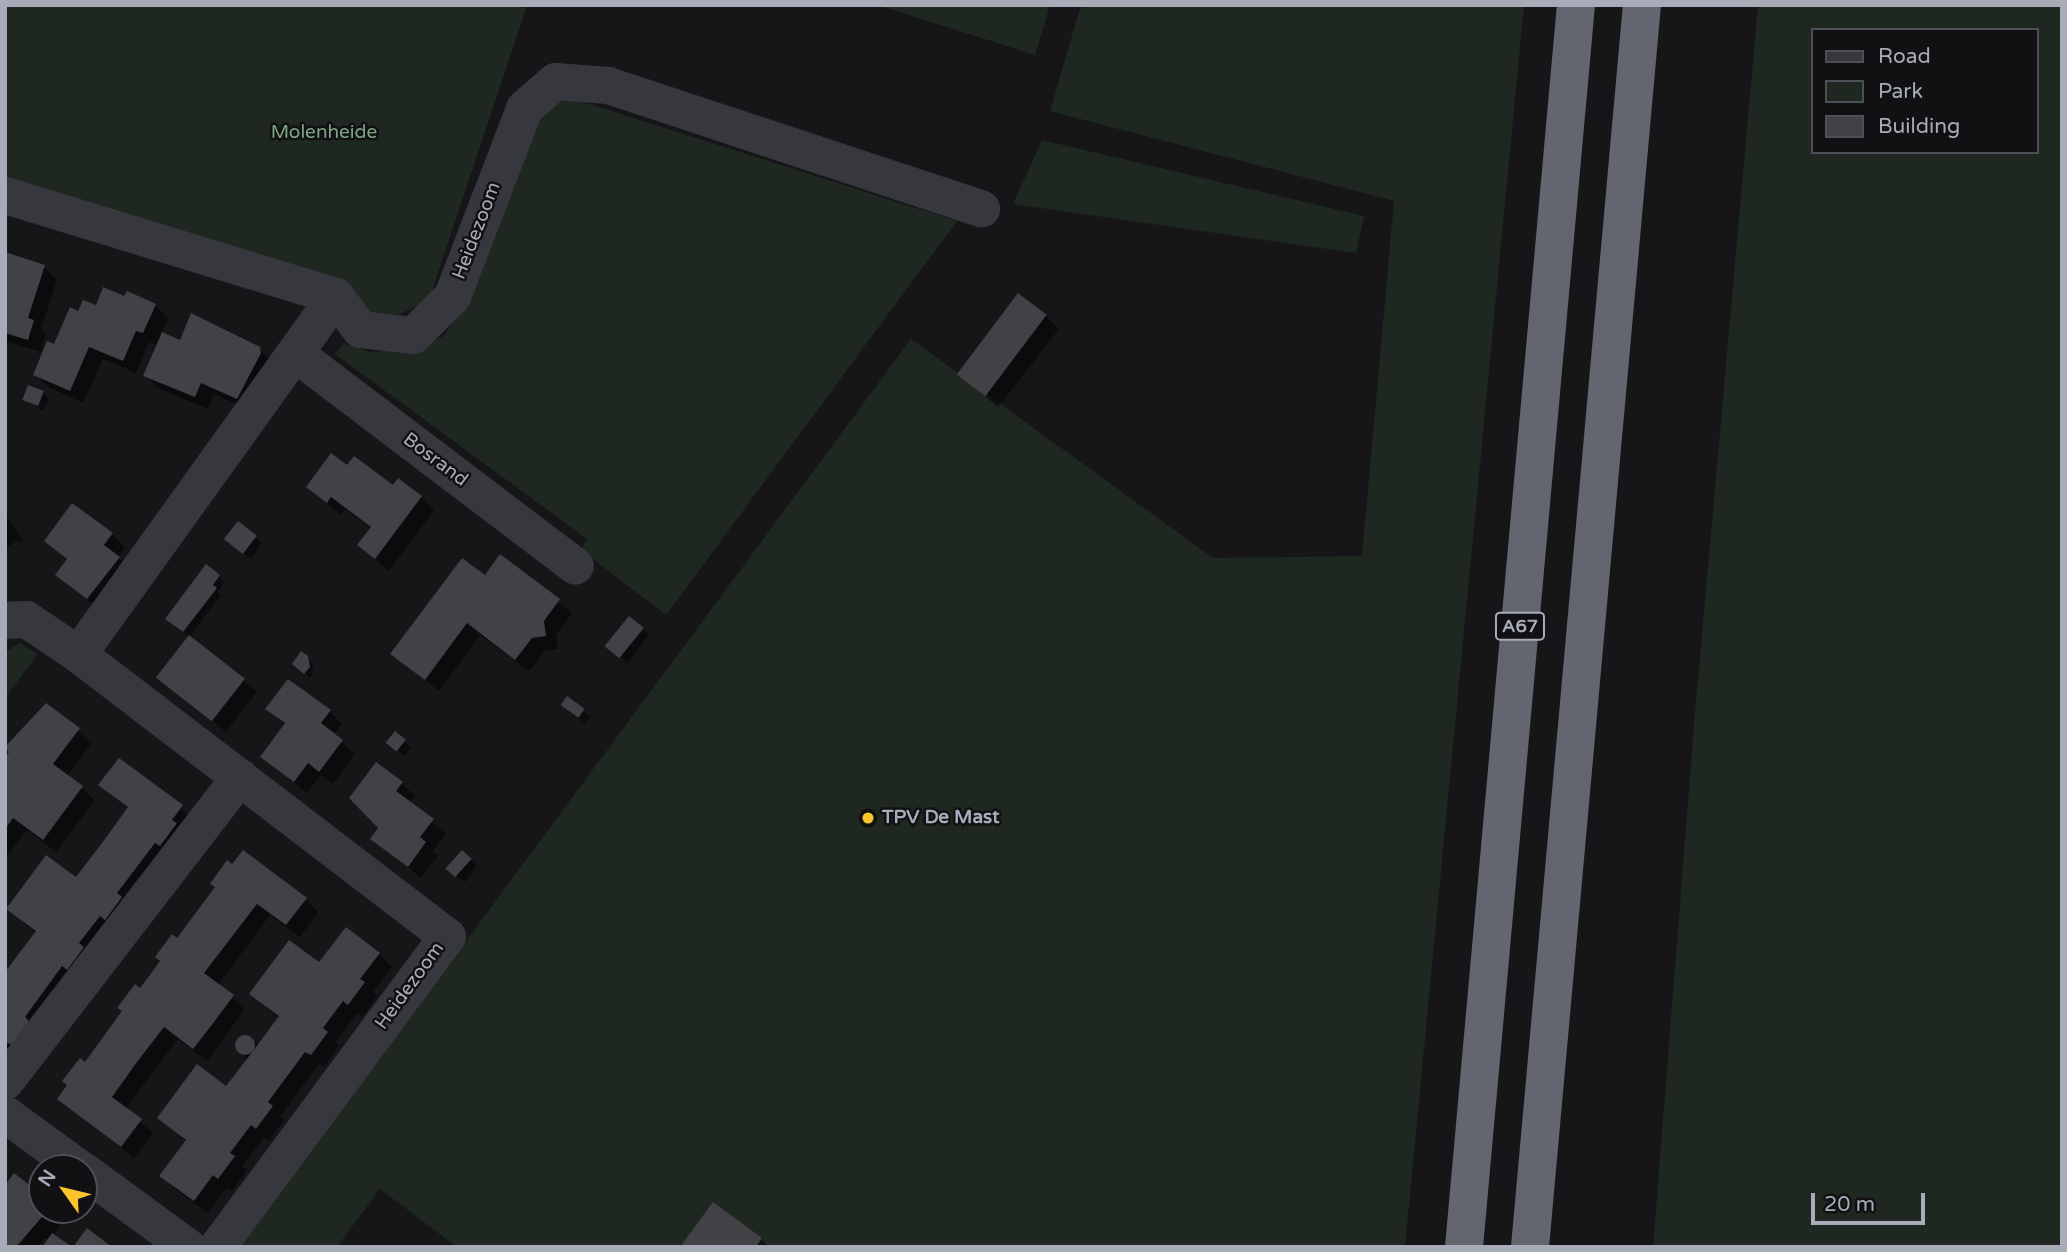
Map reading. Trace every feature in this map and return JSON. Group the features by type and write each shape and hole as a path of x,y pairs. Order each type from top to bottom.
{"highway":[{"name":"A67","path":"1464,1247 1576,5"},
{"path":"1530,1247 1642,5"}],"street":[{"name":"Heidezoom","path":"335,296 360,329 413,335 452,296 524,108 555,81 608,85 981,208"},
{"path":"5,195 335,296 296,354 78,654"},
{"name":"Bosrand","path":"296,354 575,566"},
{"name":"Heidezoom","path":"5,620 26,619 78,654 447,936 217,1247"},
{"path":"5,1081 239,777"},
{"path":"5,1114 60,1154"},
{"path":"98,1181 188,1247"}],"green space":[{"name":"Molenheide","path":"5,5 527,5 429,300 398,315 354,310 5,180"},
{"path":"877,5 1050,5 1035,55"},
{"path":"1081,5 1524,5 1405,1247 457,1247 380,1189 337,1247 240,1247 911,339 1213,558 1362,556 1394,201 1050,111"},
{"path":"1758,5 2062,5 2062,1247 1653,1247 1695,713"},
{"path":"564,96 957,221 666,615 581,550 587,539 335,354 344,343 369,352 415,349 444,336 464,302 526,117"},
{"path":"1042,140 1364,216 1356,253 1013,204"},
{"path":"19,643 38,654 5,698 5,653"}],"building":[{"path":"5,252 45,265 28,318 34,320 28,340 5,333"},
{"path":"103,287 124,296 127,291 156,304 143,333 136,331 123,361 89,347 70,391 33,375 47,341 54,344 70,307 78,311 83,300 96,305"},
{"path":"1018,293 1047,315 985,396 957,374"},
{"path":"191,313 260,347 261,353 237,399 201,383 195,397 143,376 162,332 180,340"},
{"path":"28,385 44,391 38,406 22,400"},
{"path":"331,453 347,465 354,456 393,485 398,478 422,496 375,559 357,545 371,527 331,497 327,503 306,487"},
{"path":"72,503 113,533 104,545 120,557 87,599 55,575 67,559 44,541"},
{"path":"238,521 257,536 243,554 224,539"},
{"path":"500,554 560,599 544,621 546,636 532,638 515,660 467,623 425,680 390,654 462,558 485,575"},
{"path":"206,564 220,575 213,585 217,588 183,632 165,619"},
{"path":"629,616 644,628 619,658 604,646"},
{"path":"189,635 245,679 212,721 156,678"},
{"path":"301,651 308,656 310,667 304,674 292,664"},
{"path":"288,679 331,710 321,723 343,740 319,772 308,763 294,782 260,757 285,723 265,709"},
{"path":"567,696 585,709 578,718 561,705"},
{"path":"46,703 80,728 53,764 83,786 43,840 13,818 5,829 5,758 9,752 5,747"},
{"path":"395,731 406,740 396,751 386,743"},
{"path":"119,758 183,805 172,820 177,823 160,846 155,843 117,893 122,897 105,920 100,916 79,943 84,947 67,970 62,966 25,1017 29,1021 12,1044 5,1043 5,972 36,931 6,909 46,855 76,877 102,843 128,807 98,785"},
{"path":"376,762 403,782 396,791 434,819 420,837 426,842 408,867 370,839 378,828 349,798"},
{"path":"243,850 307,898 286,925 257,904 204,973 234,995 214,1022 193,1049 164,1027 137,1062 112,1097 142,1119 121,1147 57,1099 67,1085 62,1081 80,1058 85,1062 122,1011 117,1008 135,984 140,988 150,975 160,961 155,957 172,934 177,938 215,887 210,884 227,860 232,864"},
{"path":"462,850 472,859 455,877 445,869"},
{"path":"346,927 380,953 360,979 365,982 348,1005 343,1001 323,1028 328,1032 311,1055 305,1052 268,1102 273,1106 256,1129 251,1125 230,1153 235,1156 218,1179 213,1175 194,1201 159,1176 186,1140 157,1118 197,1064 226,1086 279,1016 249,994 289,940 319,962"},
{"path":"245,1035 252,1038 255,1045 252,1052 245,1055 238,1052 235,1045 238,1038"},
{"path":"14,1173 28,1184 28,1224 36,1224 16,1247 5,1247 5,1185"},
{"path":"713,1202 762,1238 756,1247 680,1247"},
{"path":"87,1228 112,1247 73,1247"},
{"path":"52,1233 72,1247 42,1247"}],"place":[{"name":"TPV De Mast","path":"868,818"}]}
